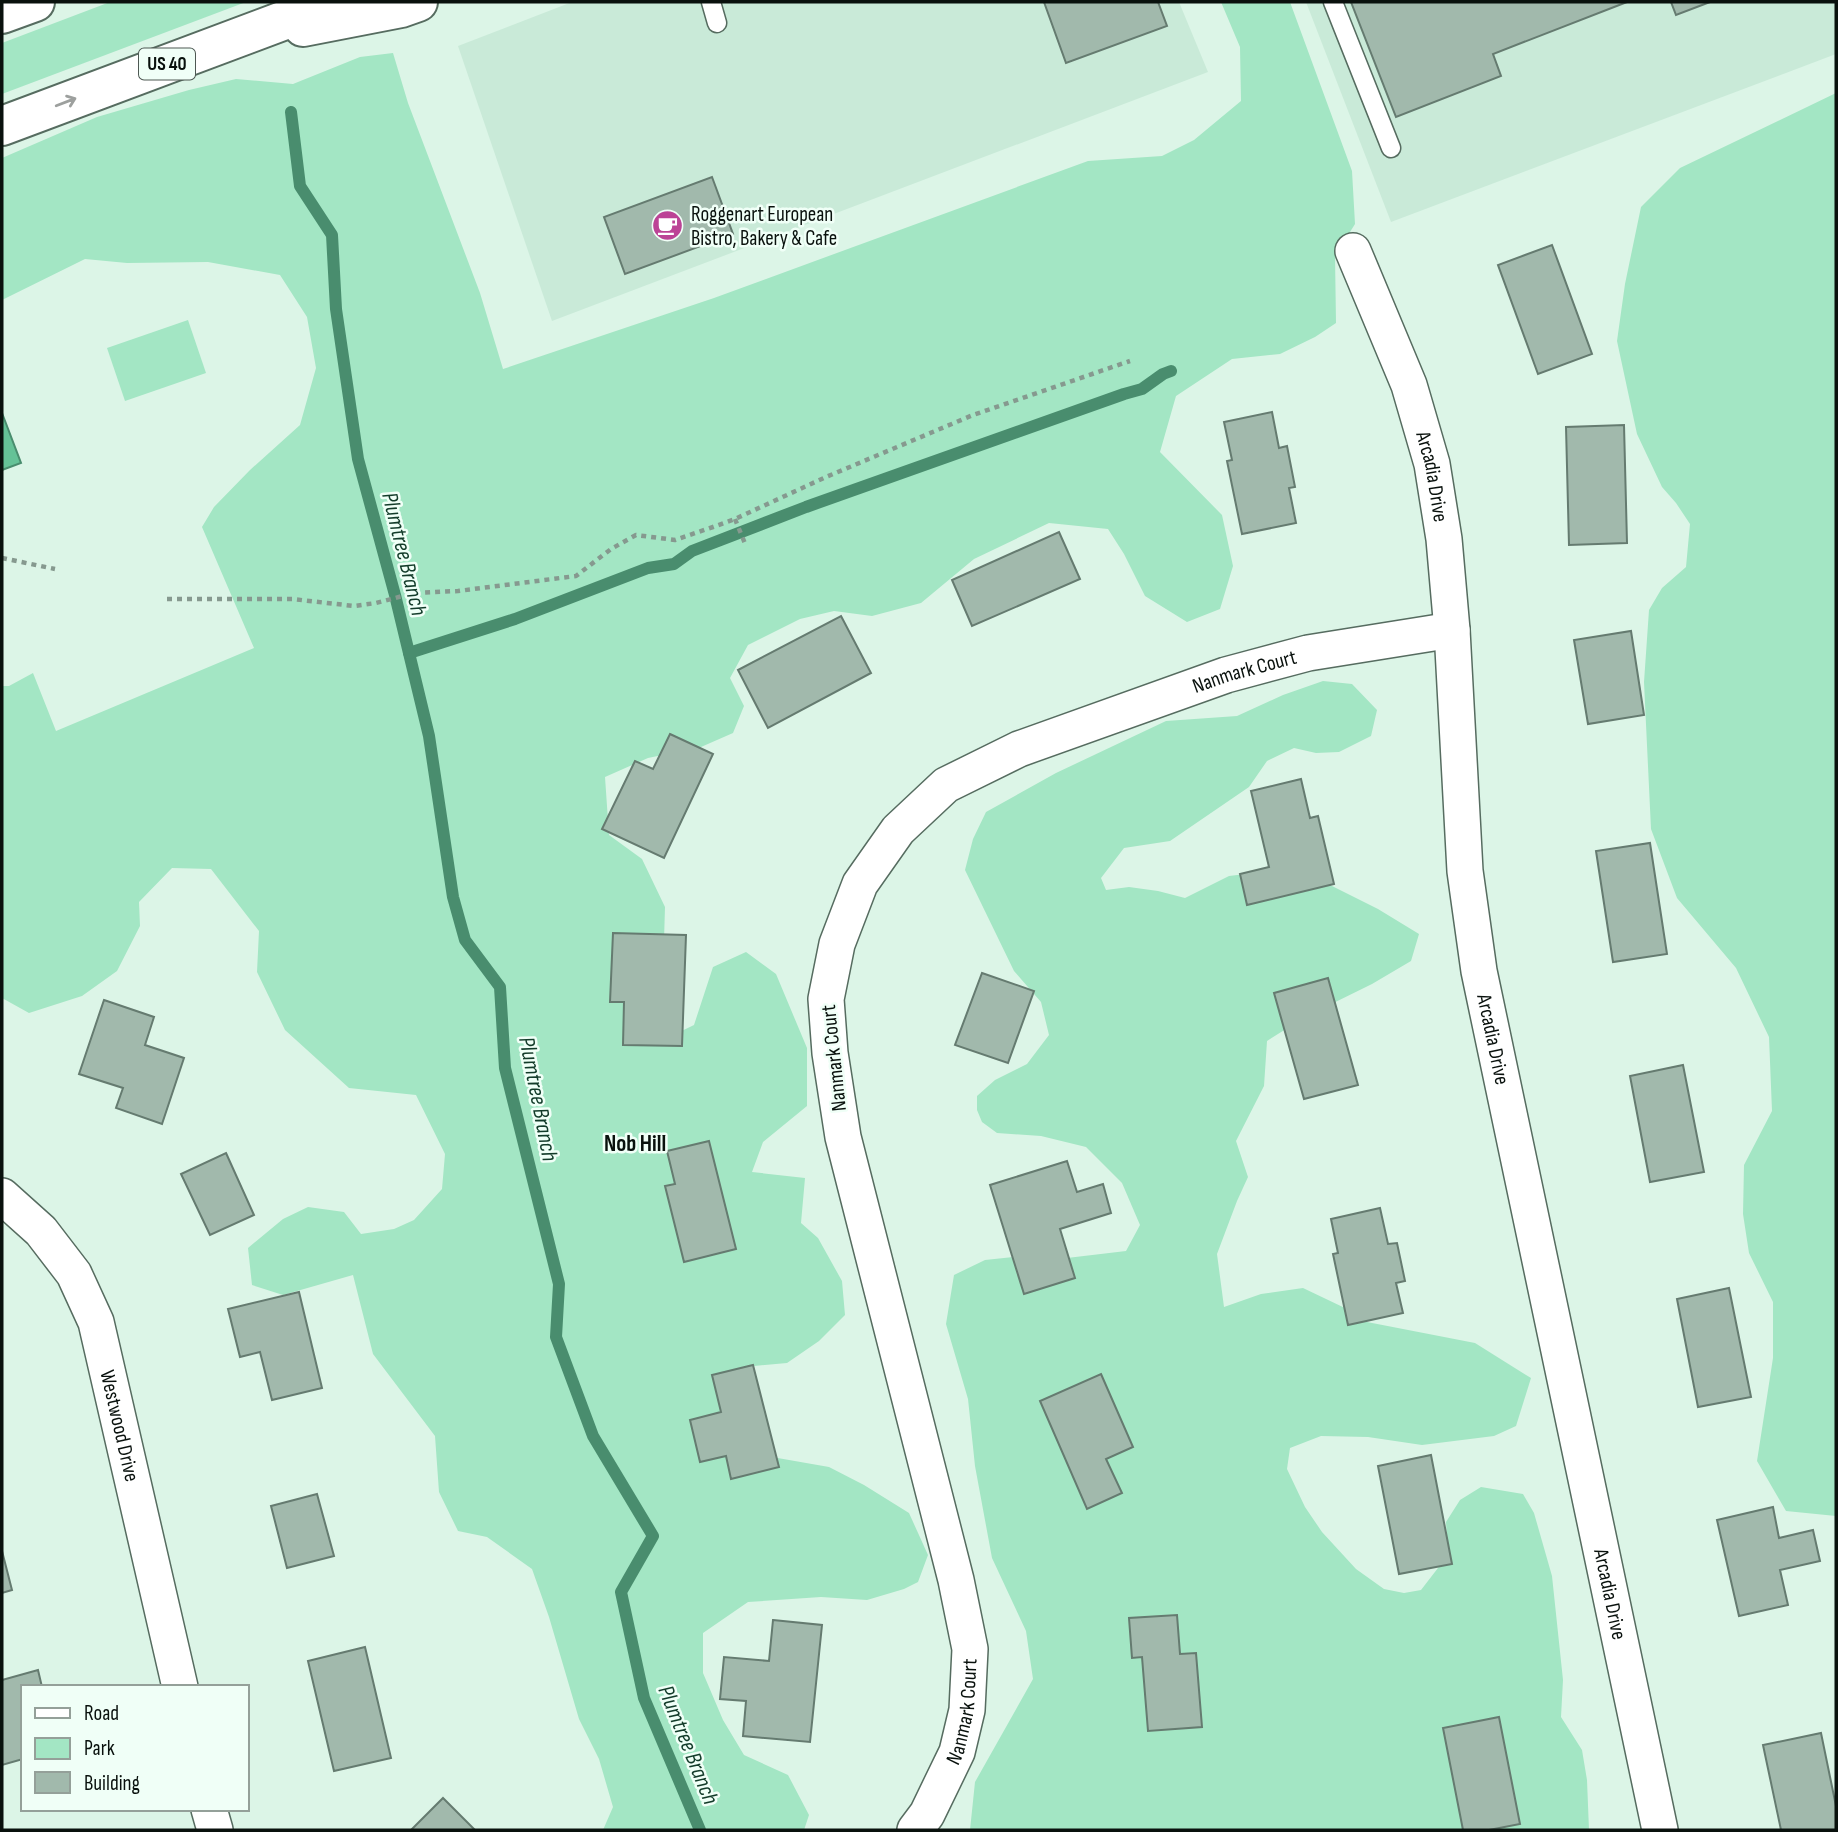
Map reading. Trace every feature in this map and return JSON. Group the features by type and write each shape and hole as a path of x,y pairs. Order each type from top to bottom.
{"main road":[{"path":"2,15 36,2"},
{"name":"US 40","path":"2,126 333,2"},
{"path":"225,42 401,8 418,2"}],"street":[{"name":"Arcadia Drive","path":"1353,251 1409,385 1432,464 1444,539 1452,630 1465,872 1479,971 1660,1830"},
{"name":"Nanmark Court","path":"915,1830 927,1814 957,1752 967,1710 970,1649 953,1566 844,1137 830,1053 826,999 837,944 860,884 898,830 946,785 1019,748 1237,672 1308,653 1452,630"},
{"name":"Westwood Drive","path":"2,1196 41,1230 66,1263 74,1274 96,1322 180,1685"},
{"path":"210,1811 215,1830"}],"lane":[{"path":"710,2 718,23"},
{"path":"1333,2 1391,148"}],"path":[{"path":"167,599 292,598 354,606 414,593 458,591 576,576 611,549 636,535 675,540 735,519 972,415 1130,360"},
{"path":"735,519 746,546"},
{"path":"2,558 55,569"}],"shaded area":[{"path":"572,2 1179,2 1208,72 552,321 458,46"},
{"path":"1306,2 1836,2 1836,54 1391,222"},
{"path":"2,413 21,463 2,470"}],"green space":[{"path":"110,2 246,2 2,94 2,43"},
{"path":"1221,2 1290,2 1352,171 1355,224 1335,256 1336,323 1280,354 1232,359 1176,396 1160,452 1222,515 1233,566 1220,609 1187,622 1145,596 1108,529 1049,523 974,559 921,603 872,616 834,611 800,619 748,645 730,678 744,706 733,733 701,747 648,758 605,777 609,835 642,859 665,907 661,1041 694,1025 713,967 746,952 776,974 807,1048 807,1106 763,1142 752,1172 805,1178 801,1223 818,1238 842,1281 845,1315 819,1341 787,1363 754,1366 728,1411 738,1451 829,1467 864,1485 909,1513 928,1555 918,1582 904,1589 867,1600 821,1597 748,1602 703,1633 703,1673 723,1720 744,1755 788,1775 809,1815 804,1830 603,1830 613,1807 599,1759 579,1719 532,1569 487,1537 458,1531 439,1492 435,1436 373,1354 353,1275 283,1295 252,1285 248,1248 283,1219 308,1207 344,1212 361,1234 394,1229 414,1220 442,1189 445,1154 416,1095 349,1088 285,1030 257,972 259,931 211,869 172,868 139,902 140,926 117,971 82,996 29,1013 2,998 2,686 9,686 33,673 56,731 254,648 202,527 214,507 300,425 316,368 307,317 280,275 208,262 127,263 85,259 2,300 2,158 97,117 189,90 236,79 293,84 360,57 393,53 408,103 480,293 503,369 714,298 1088,161 1162,156 1194,140 1241,101 1240,47"},
{"path":"1836,93 1836,1516 1786,1511 1757,1461 1773,1358 1773,1302 1749,1253 1743,1214 1744,1165 1772,1111 1769,1037 1736,968 1677,898 1651,829 1644,682 1649,610 1662,588 1686,567 1690,524 1662,487 1637,434 1617,341 1625,284 1641,207 1680,168"},
{"path":"188,320 206,373 125,401 107,348"},
{"path":"1323,681 1352,684 1377,710 1371,736 1339,752 1316,753 1294,748 1267,761 1249,787 1170,841 1124,848 1101,878 1106,890 1129,887 1185,898 1229,876 1277,870 1326,883 1378,909 1419,934 1411,961 1372,984 1305,1017 1267,1041 1264,1086 1236,1141 1248,1177 1217,1254 1224,1307 1261,1294 1303,1288 1367,1322 1475,1343 1531,1378 1516,1426 1494,1436 1422,1445 1368,1437 1321,1436 1290,1448 1287,1469 1305,1507 1322,1532 1356,1569 1384,1589 1404,1593 1421,1590 1448,1555 1446,1522 1460,1500 1481,1487 1523,1494 1534,1513 1552,1576 1563,1680 1561,1717 1582,1750 1587,1780 1589,1830 970,1830 975,1782 1033,1679 1026,1631 992,1558 975,1466 968,1399 946,1324 954,1275 985,1260 1033,1255 1067,1258 1126,1251 1140,1225 1122,1183 1086,1147 1041,1136 997,1133 982,1122 977,1110 977,1096 995,1080 1027,1064 1049,1035 1041,1002 1014,971 965,870 973,839 986,812 1056,773 1166,721 1237,716 1283,695"}],"building":[{"path":"1044,2 1158,2 1167,26 1066,63"},
{"path":"1351,2 1627,2 1493,54 1501,76 1396,117"},
{"path":"1671,2 1710,2 1676,15"},
{"name":"Roggenart European Bistro, Bakery & Cafe","path":"712,177 733,234 625,274 604,217"},
{"path":"1552,245 1592,354 1538,374 1498,265"},
{"path":"1272,412 1279,448 1287,446 1295,487 1289,488 1296,523 1242,534 1227,461 1232,460 1224,422"},
{"path":"1624,425 1627,543 1569,545 1566,427"},
{"path":"1059,532 1080,579 972,626 952,580"},
{"path":"841,616 871,673 768,728 738,670"},
{"path":"1631,631 1644,715 1588,724 1574,640"},
{"path":"670,734 713,754 664,858 602,829 635,761 653,769"},
{"path":"1301,779 1310,818 1318,816 1334,884 1247,905 1240,874 1269,867 1251,791"},
{"path":"1650,843 1667,954 1613,962 1596,851"},
{"path":"613,933 686,935 682,1046 623,1045 624,1002 610,1002"},
{"path":"982,973 1034,991 1008,1063 955,1045"},
{"path":"1328,978 1358,1085 1304,1099 1274,993"},
{"path":"104,1000 154,1017 145,1045 184,1058 162,1124 116,1108 123,1088 79,1074"},
{"path":"1683,1065 1704,1172 1650,1182 1630,1076"},
{"path":"709,1141 736,1249 684,1262 665,1186 675,1184 667,1151"},
{"path":"226,1153 254,1215 210,1235 181,1174"},
{"path":"1067,1161 1077,1192 1103,1184 1111,1213 1060,1229 1075,1278 1024,1294 990,1185"},
{"path":"1380,1208 1388,1244 1397,1243 1405,1281 1396,1283 1403,1313 1348,1325 1333,1254 1338,1253 1331,1219"},
{"path":"1729,1288 1751,1397 1698,1407 1677,1299"},
{"path":"299,1292 322,1388 272,1400 260,1352 240,1357 228,1309"},
{"path":"753,1365 779,1467 731,1479 726,1456 700,1462 690,1420 721,1412 712,1375"},
{"path":"1101,1374 1133,1447 1106,1459 1122,1493 1087,1509 1040,1401"},
{"path":"1431,1455 1452,1564 1399,1574 1378,1466"},
{"path":"317,1494 334,1556 287,1568 271,1506"},
{"path":"1773,1507 1779,1538 1813,1530 1820,1561 1780,1570 1788,1605 1739,1616 1717,1520"},
{"path":"2,1551 12,1590 2,1593"},
{"path":"1177,1615 1180,1654 1196,1653 1202,1727 1148,1731 1142,1657 1132,1658 1129,1618"},
{"path":"773,1620 822,1625 810,1742 743,1736 746,1701 720,1699 724,1657 769,1661"},
{"path":"365,1647 391,1758 334,1771 308,1661"},
{"path":"38,1670 42,1685 21,1685 21,1760 2,1765 2,1680"},
{"path":"1499,1717 1520,1824 1489,1830 1463,1830 1443,1728"},
{"path":"1821,1733 1836,1806 1836,1830 1781,1830 1763,1745"},
{"path":"443,1798 475,1830 411,1830"}],"waterway":[{"name":"Plumtree Branch","path":"291,112 300,186 332,235 336,309 358,459 429,736 453,897 465,940 500,987 505,1068 559,1284 556,1337 593,1436 653,1536 621,1592 644,1698 700,1830"},
{"path":"409,653 515,619 648,568 674,564 692,551 806,507 1142,389 1171,371"}],"place":[{"name":"Roggenart European Bistro, Bakery & Cafe","path":"668,226"}],"district":[{"name":"Nob Hill","path":"635,1144"}]}
